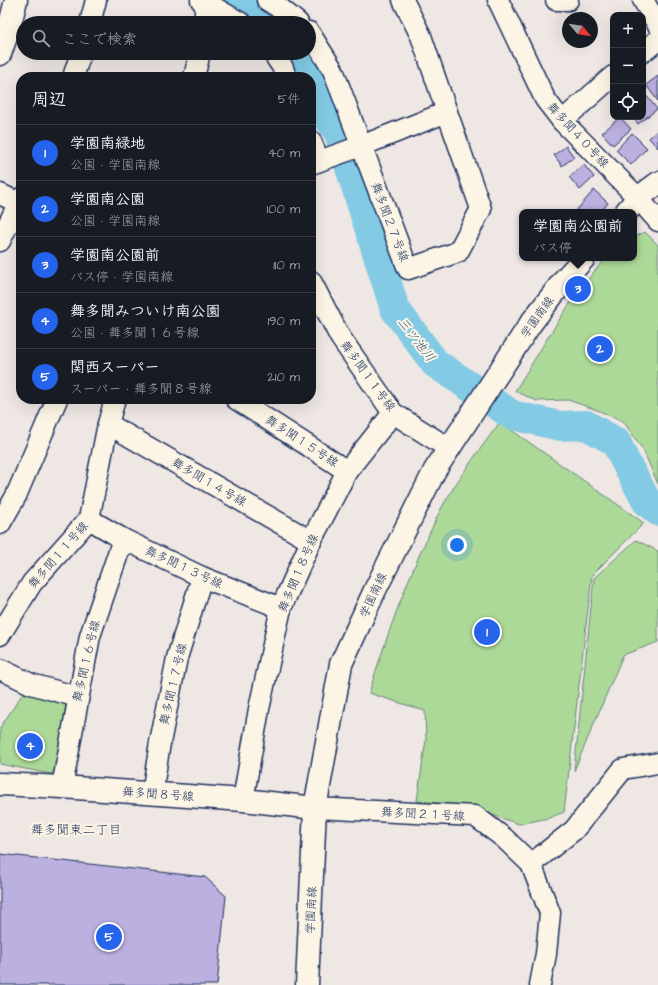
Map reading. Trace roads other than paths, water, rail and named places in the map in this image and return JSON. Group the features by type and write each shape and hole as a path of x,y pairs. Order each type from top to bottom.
{"street":[{"path":"0,54 9,28 16,0"},
{"path":"92,16 96,0"},
{"path":"267,0 290,16"},
{"name":"舞多聞２７号線","path":"316,43 333,70 408,269 458,252 481,209 421,36 403,0"},
{"name":"舞多聞４０号線","path":"498,0 545,99 632,205 658,221"},
{"path":"556,0 568,0"},
{"path":"643,0 658,25"},
{"path":"204,1 205,16"},
{"path":"204,1 229,16"},
{"path":"646,50 658,40"},
{"path":"74,72 78,60"},
{"path":"195,72 198,60"},
{"path":"277,60 284,72"},
{"path":"562,121 610,79"},
{"path":"316,163 447,112"},
{"path":"632,205 658,183"},
{"path":"0,194 16,200"},
{"path":"0,241 16,210"},
{"name":"学園南線","path":"307,985 315,808 342,664 375,590 435,470 531,323 565,279 581,261"},
{"name":"舞多聞１１号線","path":"316,291 340,337 393,413 453,442"},
{"path":"0,524 16,496 55,404"},
{"name":"舞多聞１１号線","path":"0,635 32,583 89,519 108,424 114,404"},
{"name":"舞多聞１５号線","path":"244,404 347,470"},
{"name":"舞多聞１８号線","path":"243,800 259,709 282,608 311,541 347,470 393,413"},
{"name":"舞多聞１４号線","path":"108,424 311,541"},
{"name":"舞多聞１３号線","path":"89,519 123,538 202,577 282,608"},
{"name":"舞多聞１６号線","path":"62,788 90,636 123,538"},
{"name":"舞多聞１７号線","path":"152,794 160,743 177,658 202,577"},
{"path":"0,669 31,684 78,697"},
{"path":"531,864 574,830 623,769 658,763"},
{"name":"舞多聞８号線","path":"0,784 243,800 315,808"},
{"name":"舞多聞２１号線","path":"315,808 475,816 504,838 531,864 550,913 546,954 540,985"}],"waterway":[{"name":"三ツ池川","path":"232,0 255,12 259,16"},
{"name":"三ツ池川","path":"305,60 313,68 314,72"},
{"name":"三ツ池川","path":"316,78 328,117 339,133 395,309 435,363 512,415 560,426 586,425 616,442 647,502 658,511"}],"place":[{"name":"学園南公園前","path":"578,289"},
{"name":"学園南公園","path":"600,349"},
{"name":"学園南緑地","path":"487,632"},
{"name":"舞多聞みついけ南公園","path":"30,746"},
{"name":"関西スーパー","path":"109,937"}],"district":[{"name":"舞多聞東二丁目","path":"76,829"}]}
